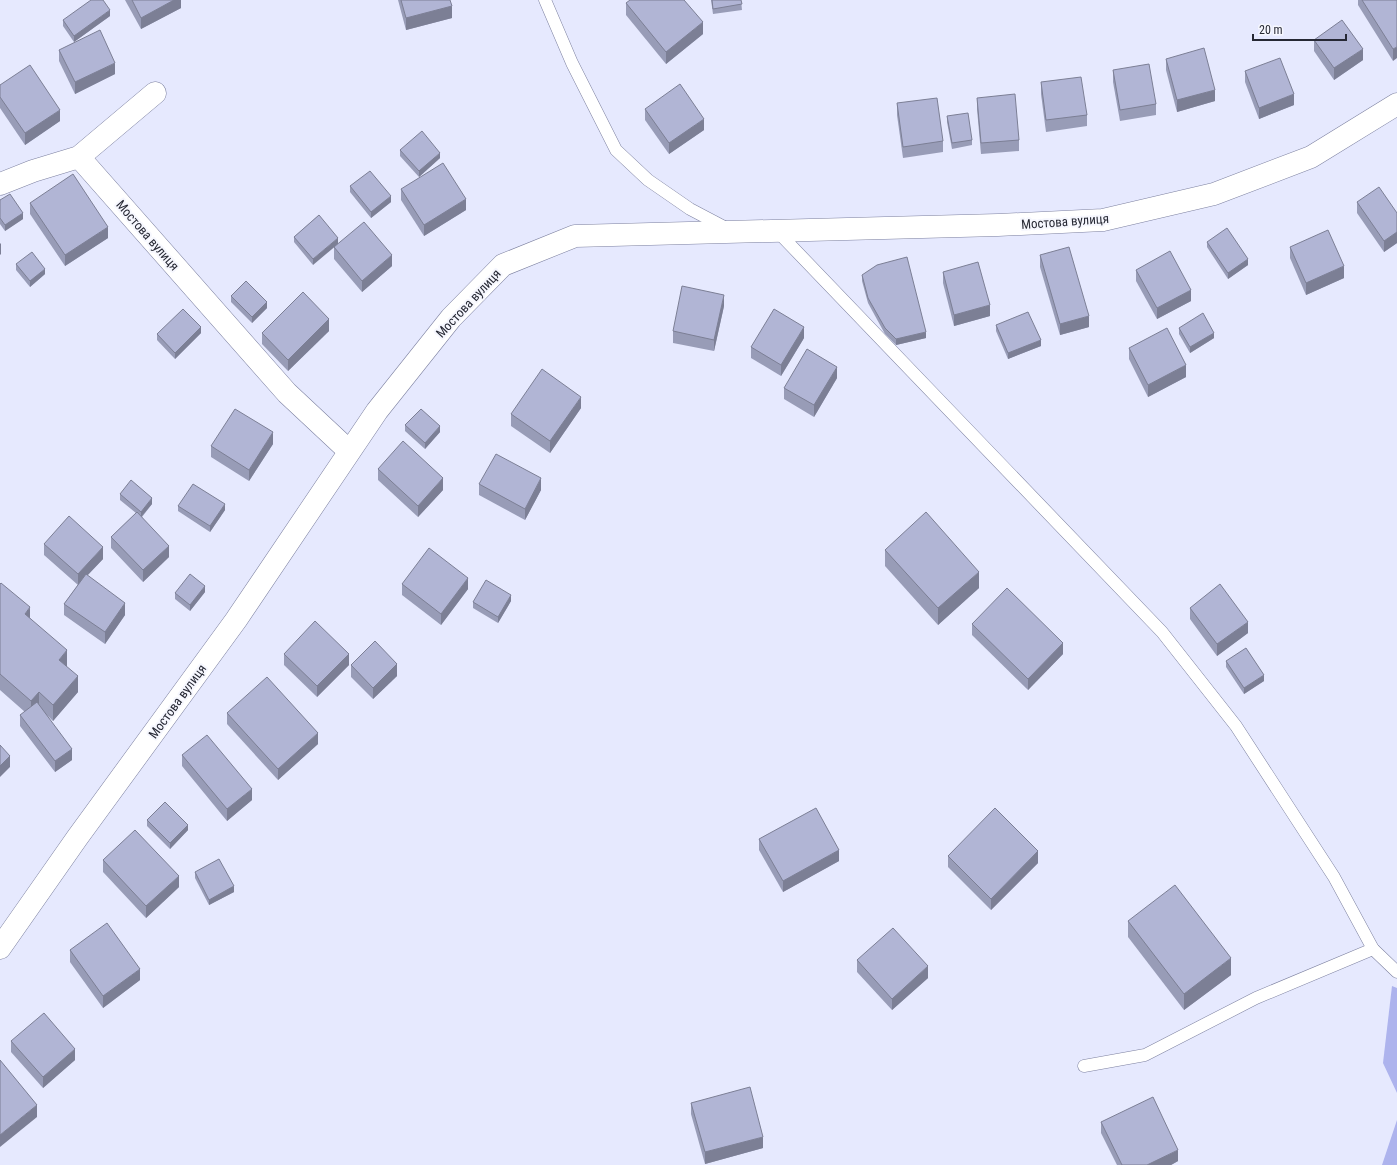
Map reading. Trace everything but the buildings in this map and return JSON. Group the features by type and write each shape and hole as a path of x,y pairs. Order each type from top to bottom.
{"street":[{"path":"0,184 33,171 79,157 155,93"},
{"name":"Мостова вулиця","path":"0,948 77,838 236,620 377,411 451,318 504,265 575,236 998,225 1103,220 1214,194 1311,158 1397,104"},
{"name":"Мостова вулиця","path":"79,157 287,393 349,451"}],"lane":[{"path":"546,0 572,63 616,150 648,180 690,208 732,232"},
{"path":"776,230 1162,632 1236,726 1334,877 1373,949 1397,972"},
{"path":"1084,1066 1145,1055 1256,998 1373,949"}],"shaded area":[{"path":"1392,986 1397,988 1397,1093 1383,1063"},
{"path":"1397,1120 1397,1165 1382,1165"}]}
